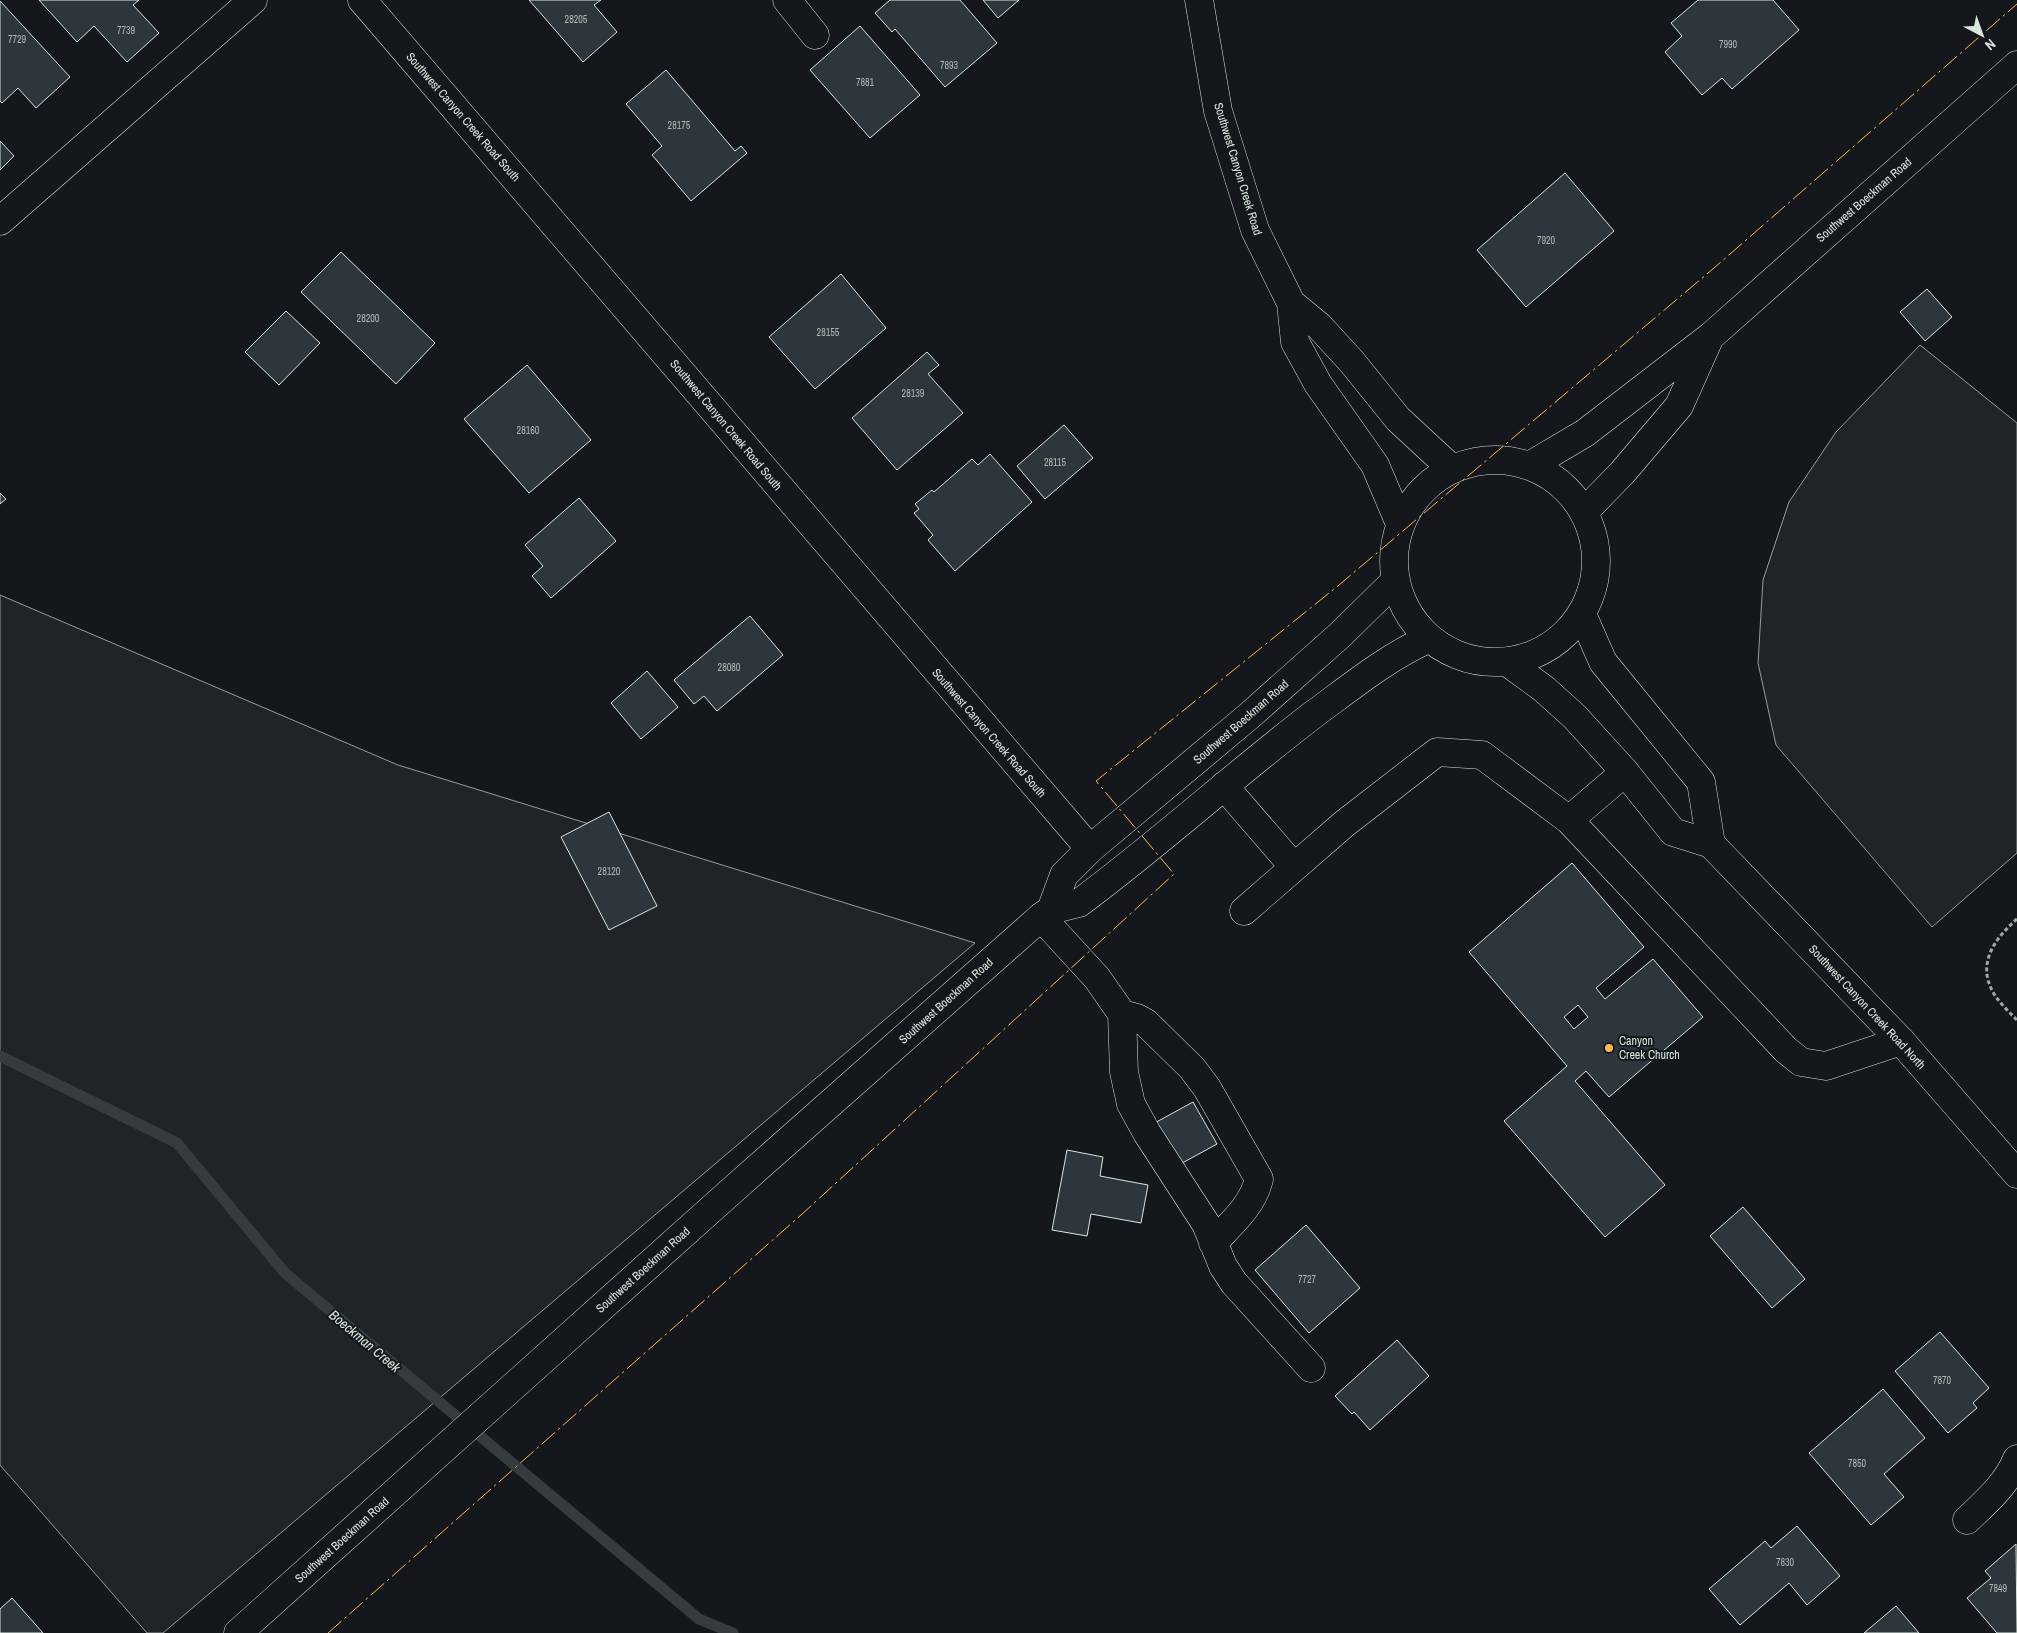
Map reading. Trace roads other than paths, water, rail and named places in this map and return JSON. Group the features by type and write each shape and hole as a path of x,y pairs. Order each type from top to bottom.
{"main road":[{"path":"0,221 253,0"},
{"name":"Southwest Canyon Creek Road South","path":"362,0 1090,850"},
{"name":"Southwest Canyon Creek Road","path":"1199,0 1218,111 1255,230 1291,303 1295,342 1318,384 1375,465 1400,524"},
{"path":"790,1 815,36"},
{"name":"Southwest Boeckman Road","path":"1531,466 1585,433 1710,336 2017,65"},
{"name":"Southwest Canyon Creek Road","path":"1291,303 1320,326 1398,419 1452,468"},
{"name":"Southwest Boeckman Road","path":"1584,512 1622,472 1679,406 1710,336"},
{"path":"1491,459 1531,466 1562,484 1584,512 1596,546 1595,581 1582,614 1563,638 1537,654 1507,662 1465,659 1428,639 1402,606 1393,565 1400,524 1412,501 1430,482 1452,468 1491,459"},
{"name":"Southwest Boeckman Road","path":"1046,914 1064,875 1090,850 1249,716 1340,635 1396,580"},
{"path":"1582,614 1603,662 1701,782 1711,844"},
{"name":"Southwest Boeckman Road","path":"238,1633 737,1186 1046,914 1080,903 1272,746 1365,676 1404,650 1428,639"},
{"name":"Southwest Canyon Creek Road North","path":"1507,662 1544,689 1575,717 1625,772 1674,832 1711,844 1901,1041 2017,1174"},
{"path":"1244,911 1344,824 1438,752 1482,755 1569,820 1786,1050 1801,1062 1826,1066 1901,1041"},
{"path":"1569,820 1625,772"},
{"path":"1224,786 1294,867"},
{"path":"1046,914 1097,978 1122,1014 1124,1072 1131,1104 1147,1133 1206,1224 1224,1266 1234,1283 1311,1368"},
{"path":"1122,1014 1137,1018 1146,1023 1192,1068 1207,1088 1259,1179 1256,1192 1244,1210 1214,1243"},
{"path":"1967,1520 1990,1498 2012,1472 2017,1459"}],"waterway":[{"name":"Boeckman Creek","path":"0,1056 177,1143 285,1273 699,1619 733,1633"}],"place":[{"name":"Canyon Creek Church","path":"1609,1048"}]}
